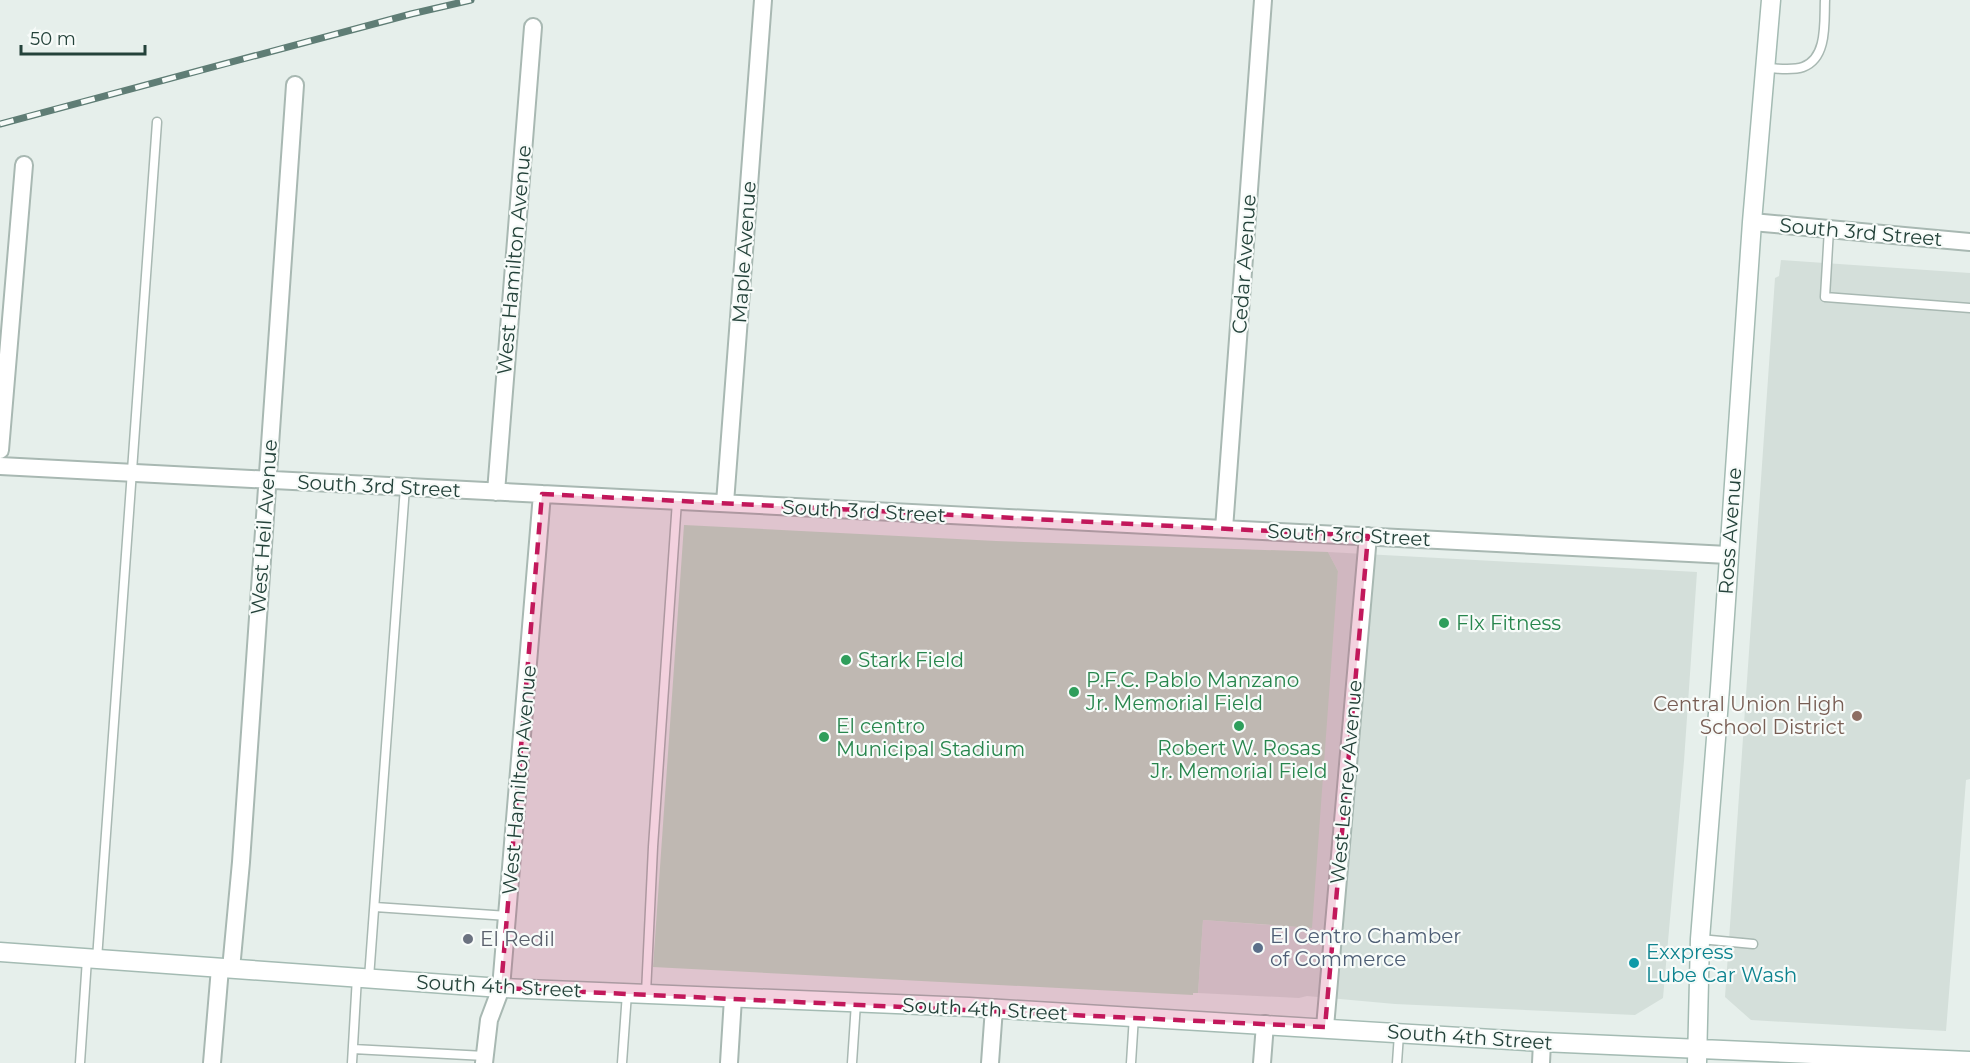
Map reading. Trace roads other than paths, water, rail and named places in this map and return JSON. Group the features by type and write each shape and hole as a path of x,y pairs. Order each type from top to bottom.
{"main road":[{"name":"Ross Avenue","path":"1698,1055 1700,939 1752,222 1771,0"},
{"name":"South 4th Street","path":"0,952 501,988 994,1008 1400,1032 1698,1055 1970,1060"}],"street":[{"name":"Maple Avenue","path":"724,503 763,0"},
{"name":"Cedar Avenue","path":"1224,529 1263,0"},
{"name":"West Hamilton Avenue","path":"496,492 533,27"},
{"name":"West Heil Avenue","path":"212,1063 242,850 295,86"},
{"path":"0,450 24,165"},
{"name":"South 3rd Street","path":"1752,222 1970,242"},
{"name":"South 3rd Street","path":"0,466 1728,555"},
{"name":"West Hamilton Avenue","path":"485,1060 489,1020 501,988 542,494"},
{"name":"West Lenrey Avenue","path":"1325,1027 1368,536"},
{"path":"729,1063 733,998"},
{"path":"990,1063 994,1008"},
{"path":"1262,1063 1265,1024"},
{"path":"1541,1063 1542,1042"}],"lane":[{"path":"1765,68 1801,68 1811,63 1821,46 1825,0"},
{"path":"80,1063 92,959 157,122"},
{"path":"1829,229 1826,297 1970,308"},
{"path":"352,1063 375,907 405,487"},
{"path":"622,1063 636,993 654,835 677,501"},
{"path":"375,907 508,915"},
{"path":"1700,939 1753,944"},
{"path":"852,1063 856,1003"},
{"path":"1131,1063 1134,1016"},
{"path":"1397,1063 1400,1032"},
{"path":"353,1049 485,1060"}],"railway":[{"path":"0,124 471,0"}],"place":[{"name":"Flx Fitness","path":"1444,623"},
{"name":"Stark Field","path":"846,660"},
{"name":"P.F.C. Pablo Manzano Jr. Memorial Field","path":"1074,692"},
{"name":"Central Union High School District","path":"1857,716"},
{"name":"Robert W. Rosas Jr. Memorial Field","path":"1239,726"},
{"name":"El centro Municipal Stadium","path":"824,737"},
{"name":"El Redil","path":"468,939"},
{"name":"El Centro Chamber of Commerce","path":"1258,948"},
{"name":"Exxpress Lube Car Wash","path":"1634,963"}]}
